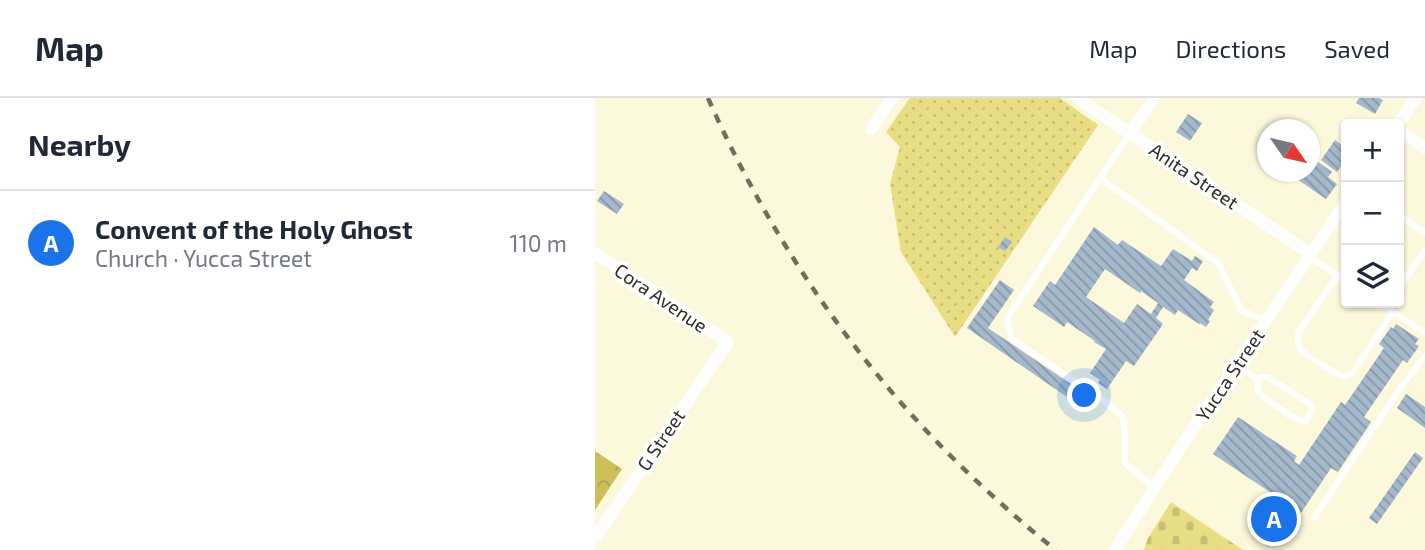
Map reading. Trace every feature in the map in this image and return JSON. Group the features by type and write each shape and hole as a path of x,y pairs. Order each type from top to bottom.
{"street":[{"path":"871,129 892,98"},
{"name":"Anita Street","path":"1077,98 1311,256"},
{"path":"1130,133 1154,98"},
{"path":"1401,119 1416,98"},
{"path":"1404,133 1425,148"},
{"name":"Yucca Street","path":"1115,550 1341,210"},
{"name":"Cora Avenue","path":"595,253 728,342"},
{"name":"G Street","path":"595,538 728,342"}],"lane":[{"path":"1130,133 1007,319 1012,339 1123,417 1125,463 1155,488"},
{"path":"1101,178 1218,263 1242,311 1267,321"},
{"path":"1404,219 1425,233"},
{"path":"1404,281 1425,250"},
{"path":"1311,256 1341,277"},
{"path":"1338,275 1298,333 1297,342 1300,349 1334,372 1340,376 1353,372 1393,312"},
{"path":"1388,308 1425,333"},
{"path":"1314,519 1402,386 1425,356"},
{"path":"1237,365 1259,380"},
{"path":"1268,377 1310,404 1312,408 1306,421 1297,419 1261,395 1257,387 1259,380 1268,377"}],"green space":[{"path":"910,98 1060,98 1098,125 955,337 901,252 890,184 900,147 886,132"},
{"path":"595,451 622,469 595,510"},
{"path":"1171,502 1243,550 1144,550 1148,538"}],"building":[{"path":"1359,98 1383,100 1375,114 1356,103"},
{"path":"1188,114 1202,123 1190,141 1176,132"},
{"path":"1335,140 1341,144 1341,166 1337,172 1321,160"},
{"path":"1320,163 1332,172 1328,177 1337,184 1326,199 1301,182 1320,182"},
{"path":"604,191 624,204 617,214 597,201"},
{"path":"1094,227 1118,245 1122,240 1161,266 1173,249 1192,261 1195,256 1203,261 1197,271 1192,268 1184,280 1214,302 1210,307 1214,310 1206,327 1178,310 1175,315 1163,307 1156,318 1163,324 1134,366 1126,361 1107,389 1090,373 1106,349 1067,322 1064,327 1033,306 1050,281 1055,285","holes":["1105,269 1140,293 1141,291 1158,303 1151,314 1137,304 1124,323 1086,297"]},
{"path":"1005,237 1012,242 1005,251 998,247"},
{"path":"1000,280 1014,290 988,328 1074,386 1067,397 967,328"},
{"path":"1396,324 1419,339 1415,344 1419,346 1407,363 1403,360 1364,417 1371,422 1338,472 1331,468 1301,513 1213,454 1238,417 1297,456 1294,461 1299,465 1341,402 1345,405 1384,348 1379,344"},
{"path":"1406,394 1425,407 1425,428 1397,408"},
{"path":"1415,452 1423,458 1377,524 1369,518"}],"railway":[{"path":"708,98 734,152 792,257 861,355 940,445 1028,528 1056,550"}],"place":[{"name":"Convent of the Holy Ghost","path":"1274,519"}]}
